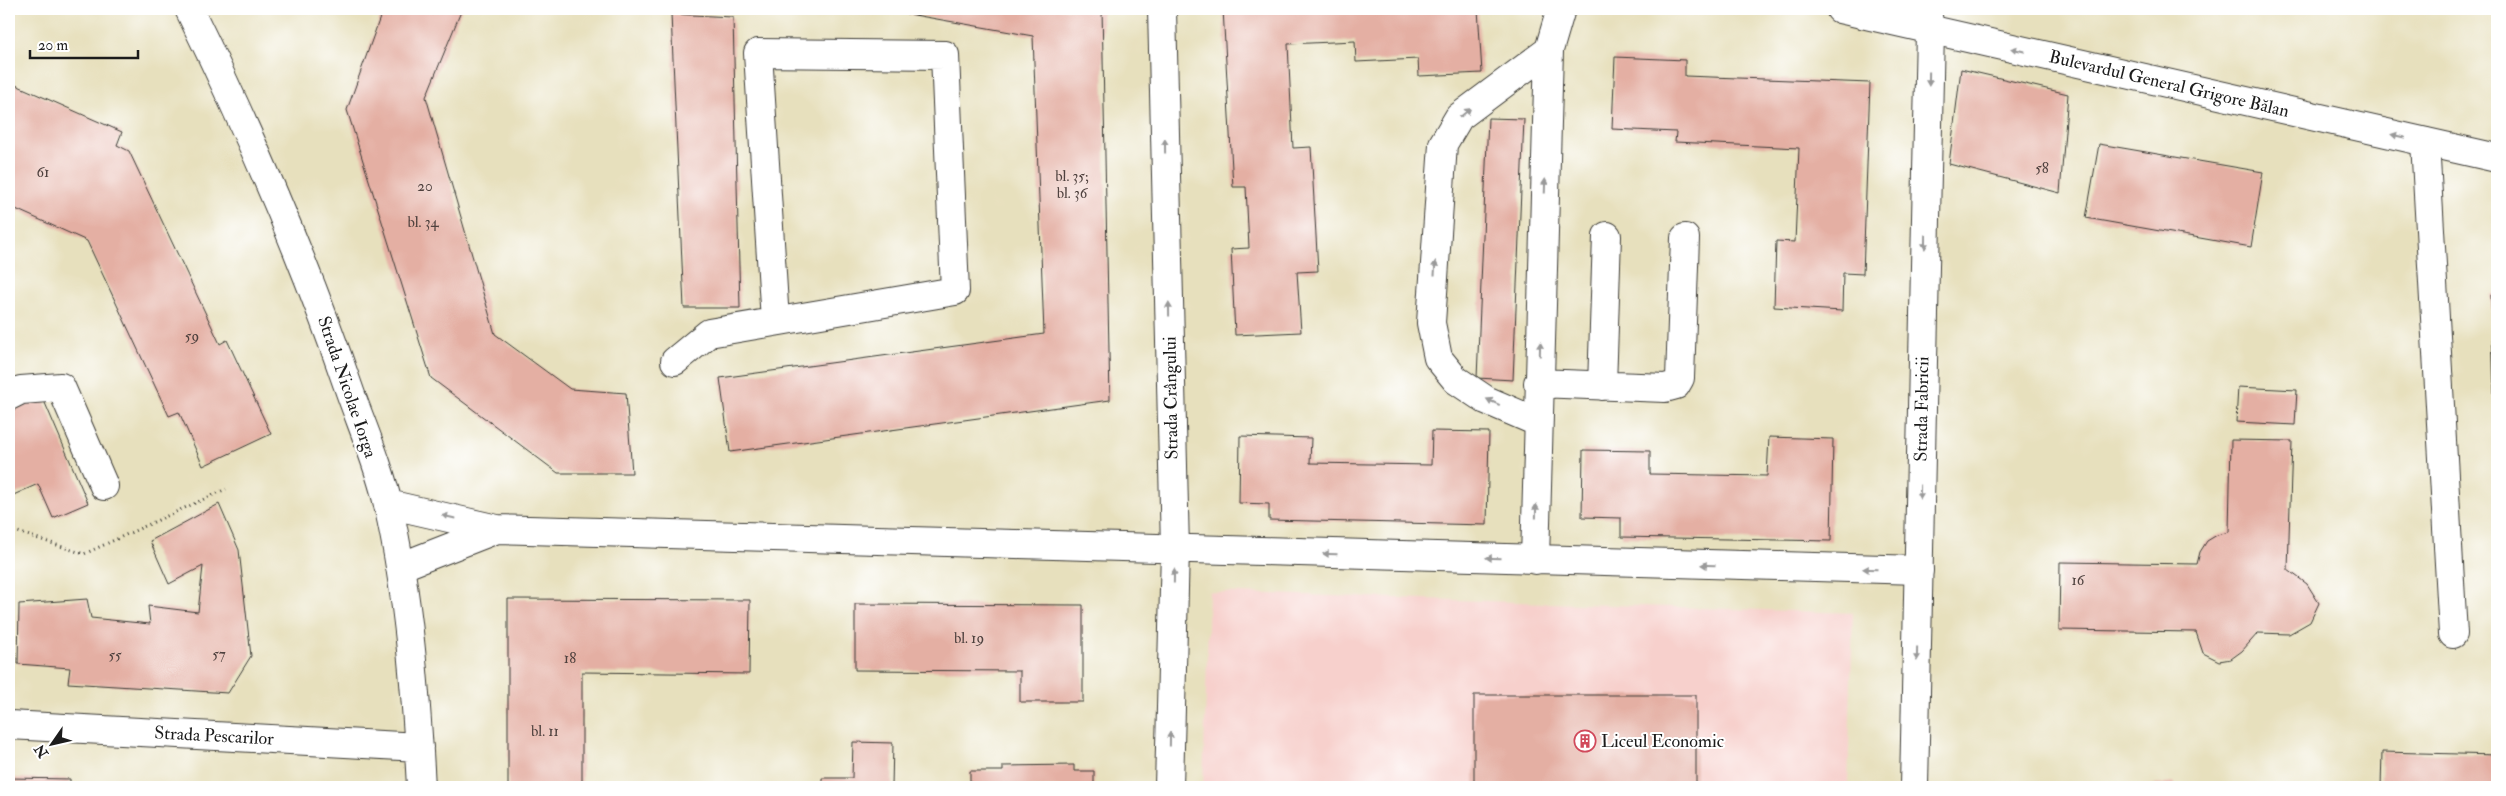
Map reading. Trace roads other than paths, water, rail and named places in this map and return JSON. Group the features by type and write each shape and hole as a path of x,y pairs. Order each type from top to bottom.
{"street":[{"name":"Strada Nicolae Iorga","path":"189,9 260,162 304,268 388,504 400,567 411,652 421,787"},
{"name":"Strada Crângului","path":"1162,9 1175,549 1169,787"},
{"path":"1534,560 1549,50 1561,9"},
{"name":"Bulevardul General Grigore Bălan","path":"1840,9 1929,20 2497,158"},
{"name":"Strada Fabricii","path":"1914,787 1929,20"},
{"path":"1537,422 1486,400 1456,380 1438,358 1431,323 1443,144 1459,117 1549,50"},
{"path":"675,361 709,333 955,291 945,55 758,52 775,321"},
{"path":"2425,142 2453,634"},
{"path":"1602,386 1607,236"},
{"path":"1538,383 1666,388 1676,385 1680,378 1685,238"},
{"path":"9,396 21,390 61,387 104,486"},
{"path":"388,504 496,529 1919,570"},
{"path":"400,567 496,529"},
{"name":"Strada Pescarilor","path":"9,725 419,747"}],"place":[{"name":"Liceul Economic","path":"1585,741"}]}
